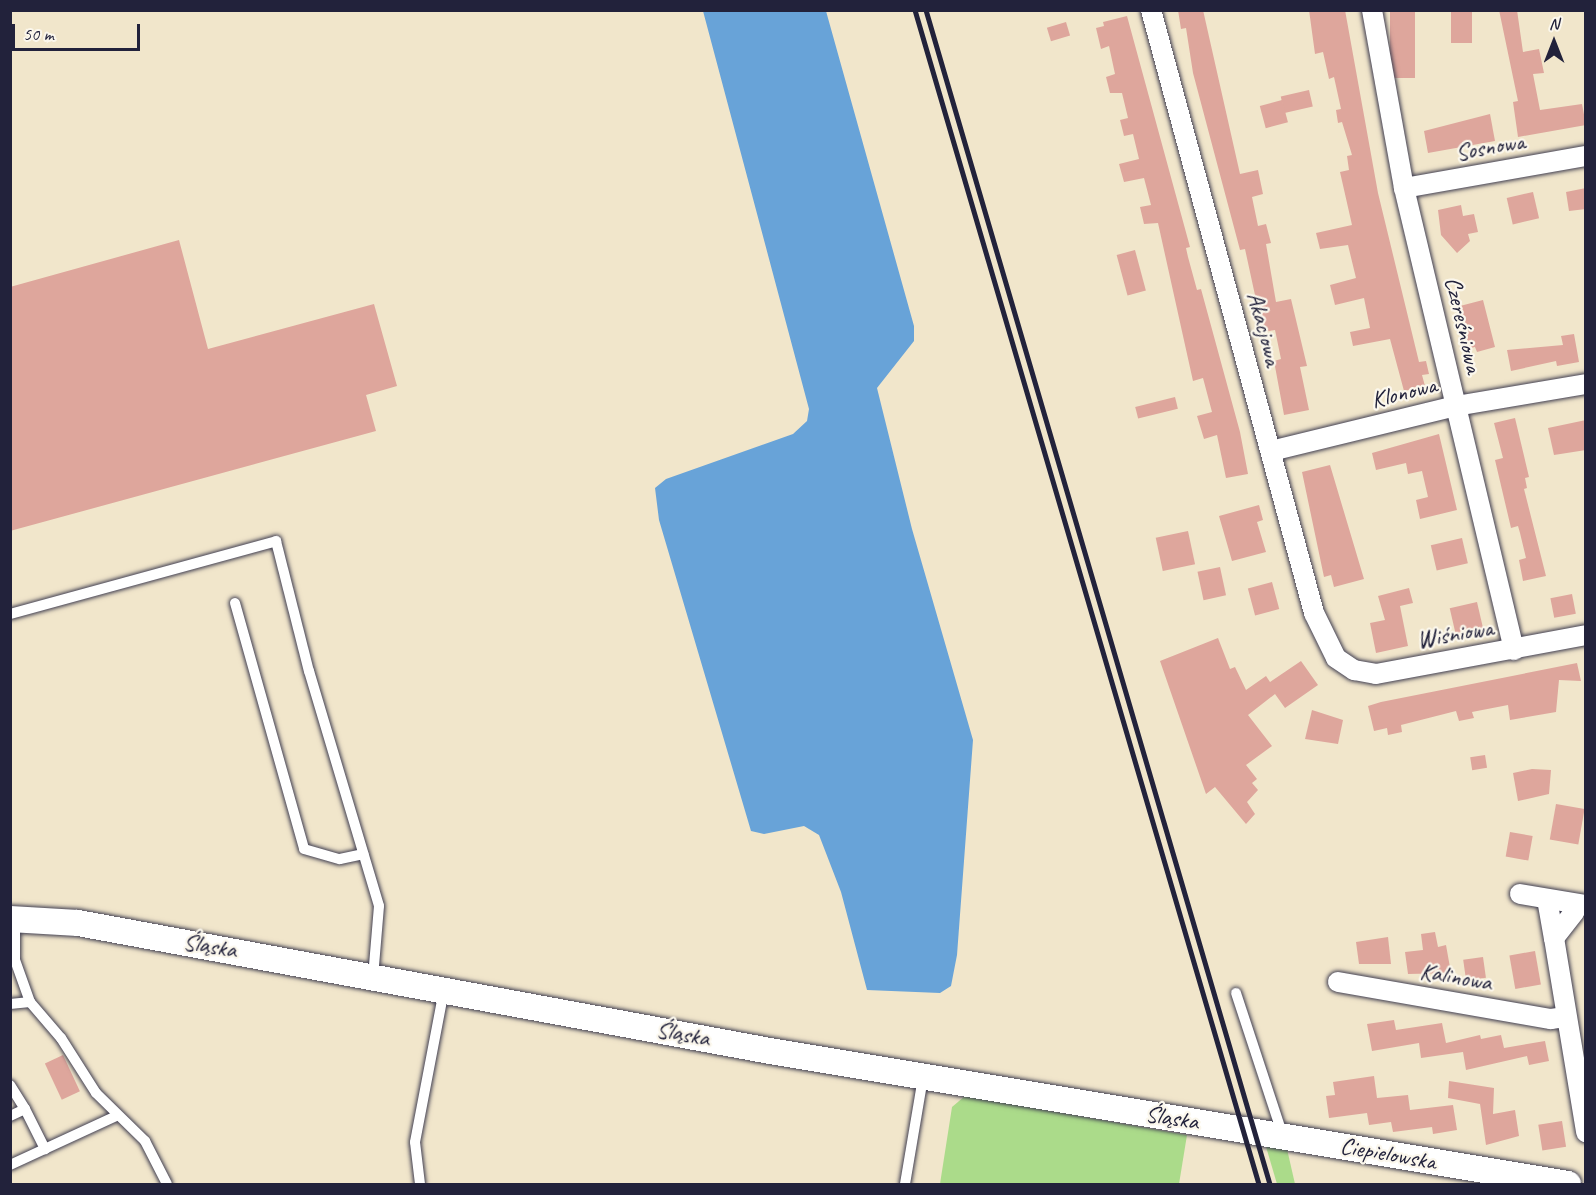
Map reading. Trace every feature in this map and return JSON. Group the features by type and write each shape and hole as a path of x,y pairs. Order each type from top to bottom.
{"street":[{"name":"Akacjowa","path":"1151,10 1314,613 1336,658"},
{"name":"Czereśniowa","path":"1372,10 1404,188 1514,650"},
{"name":"Sosnowa","path":"1404,188 1586,156"},
{"name":"Klonowa","path":"1271,451 1456,406 1586,384"},
{"name":"Wiśniowa","path":"1336,658 1354,670 1376,674 1586,635"},
{"path":"1520,894 1581,905"},
{"path":"1547,899 1586,1132"},
{"path":"1554,938 1581,905"},
{"name":"Śląska","path":"13,919 78,923 923,1078 1244,1130"},
{"name":"Kalinowa","path":"1338,982 1551,1019 1566,1017"},
{"name":"Ciepielowska","path":"1244,1130 1568,1185"}],"lane":[{"path":"10,614 276,540 309,671 379,906 373,978"},
{"path":"235,603 304,849 340,859 363,854"},
{"path":"13,919 15,960 30,1002 44,1015 96,1093 116,1116 145,1141 167,1185"},
{"path":"420,1185 416,1142 444,990"},
{"path":"1236,993 1283,1136"},
{"path":"10,1004 30,1002"},
{"path":"905,1185 923,1078"},
{"path":"10,1085 45,1149"},
{"path":"10,1116 25,1109"},
{"path":"10,1165 116,1116"}],"green space":[{"path":"965,1096 1187,1135 1179,1184 940,1184 952,1107"},
{"path":"1264,1140 1287,1149 1295,1184 1277,1184"}],"water":[{"path":"703,11 826,11 914,326 914,341 877,388 912,529 973,740 957,955 951,986 940,993 867,990 841,892 819,835 804,826 764,834 751,831 659,520 655,488 666,479 793,434 807,421 809,409"}],"building":[{"path":"1178,10 1203,10 1240,174 1258,170 1263,194 1252,197 1258,226 1266,224 1271,243 1266,244 1276,302 1291,299 1307,366 1300,367 1309,410 1284,415 1274,361 1281,359 1275,330 1263,332 1245,249 1240,250 1193,73 1186,28 1181,29"},
{"path":"1309,10 1345,10 1378,193 1419,362 1426,361 1429,374 1422,375 1425,386 1404,391 1390,339 1353,346 1350,332 1370,328 1364,298 1335,305 1330,285 1356,278 1348,245 1320,249 1316,233 1352,225 1340,172 1349,170 1347,156 1352,155 1342,122 1338,123 1336,110 1341,109 1334,77 1329,79 1323,52 1315,54"},
{"path":"1390,10 1415,10 1415,78 1390,78"},
{"path":"1451,10 1472,10 1472,43 1451,43"},
{"path":"1499,10 1517,10 1523,52 1539,49 1544,73 1533,74 1540,110 1582,104 1586,125 1518,137 1513,102 1518,101"},
{"path":"1127,16 1190,247 1186,248 1188,257 1197,290 1201,289 1240,432 1248,474 1226,478 1217,435 1204,439 1197,416 1212,412 1203,378 1193,381 1158,223 1144,224 1140,207 1151,205 1144,178 1124,182 1119,164 1139,159 1133,134 1124,136 1120,120 1128,118 1122,93 1110,93 1106,77 1115,74 1109,46 1101,49 1096,28 1104,26 1103,22"},
{"path":"1066,22 1070,35 1051,41 1047,28"},
{"path":"1309,90 1313,107 1285,113 1281,97"},
{"path":"1282,100 1288,122 1266,128 1260,106"},
{"path":"1490,114 1495,141 1428,153 1424,131"},
{"path":"1586,188 1586,209 1569,211 1566,192"},
{"path":"1533,192 1539,218 1513,224 1507,198"},
{"path":"1461,205 1463,216 1474,214 1478,232 1468,234 1470,241 1457,253 1441,235 1438,210"},
{"path":"179,240 208,349 374,304 397,386 366,395 376,431 10,531 10,287"},
{"path":"1135,250 1146,291 1128,295 1117,255"},
{"path":"1483,300 1495,347 1477,352 1475,347 1465,349 1455,316 1462,314 1460,306"},
{"path":"1574,334 1579,362 1557,366 1556,361 1511,371 1507,350 1563,345 1561,336"},
{"path":"1175,397 1178,409 1138,419 1135,407"},
{"path":"1515,418 1529,477 1525,478 1527,488 1524,489 1546,576 1523,581 1519,560 1526,558 1518,526 1511,528 1495,460 1503,458 1494,423"},
{"path":"1586,420 1586,450 1554,455 1548,428"},
{"path":"1439,434 1457,510 1420,519 1416,500 1428,497 1422,471 1408,474 1406,463 1376,470 1372,453"},
{"path":"1330,465 1364,579 1334,587 1331,575 1324,577 1302,472"},
{"path":"1259,505 1263,520 1257,522 1266,552 1232,561 1219,516"},
{"path":"1188,531 1195,564 1163,571 1156,538"},
{"path":"1462,538 1468,563 1437,571 1431,545"},
{"path":"1220,567 1226,595 1204,600 1198,572"},
{"path":"1272,582 1279,609 1255,616 1248,588"},
{"path":"1409,588 1413,603 1400,606 1408,646 1376,653 1370,623 1385,620 1378,596"},
{"path":"1572,594 1576,614 1554,618 1550,598"},
{"path":"1477,602 1483,629 1456,636 1450,608"},
{"path":"1218,638 1230,669 1235,667 1246,690 1266,676 1270,682 1301,661 1318,685 1285,708 1275,694 1248,715 1272,746 1246,765 1257,779 1252,783 1258,790 1247,802 1255,814 1246,824 1215,787 1206,794 1160,661"},
{"path":"1577,663 1581,681 1559,680 1556,712 1510,720 1508,705 1472,712 1474,718 1459,721 1456,711 1401,725 1402,732 1388,735 1387,728 1374,731 1368,706"},
{"path":"1312,710 1343,720 1338,744 1305,739"},
{"path":"1485,755 1487,768 1472,770 1470,757"},
{"path":"1532,769 1551,770 1549,794 1518,801 1513,773"},
{"path":"1556,804 1585,809 1578,844 1550,839"},
{"path":"1510,832 1533,836 1528,861 1506,857"},
{"path":"1435,932 1438,947 1446,945 1451,973 1408,974 1405,952 1423,950 1421,934"},
{"path":"1388,937 1391,964 1359,964 1356,942"},
{"path":"1535,951 1541,984 1515,989 1509,956"},
{"path":"1483,957 1486,978 1466,981 1463,960"},
{"path":"1394,1020 1396,1030 1442,1023 1446,1043 1480,1035 1481,1039 1501,1035 1504,1048 1545,1041 1549,1061 1529,1065 1527,1056 1466,1070 1463,1052 1421,1058 1419,1043 1372,1051 1367,1024"},
{"path":"63,1055 80,1091 62,1100 45,1063"},
{"path":"1374,1076 1377,1098 1408,1095 1410,1110 1453,1105 1457,1130 1433,1134 1432,1127 1393,1132 1391,1122 1369,1125 1367,1113 1329,1118 1326,1096 1335,1095 1333,1082"},
{"path":"1449,1081 1494,1088 1493,1114 1515,1110 1519,1136 1486,1145 1480,1104 1448,1098"},
{"path":"1562,1121 1566,1147 1542,1150 1538,1125"}],"railway":[{"path":"915,10 1259,1184"},
{"path":"926,10 1270,1184"}]}
